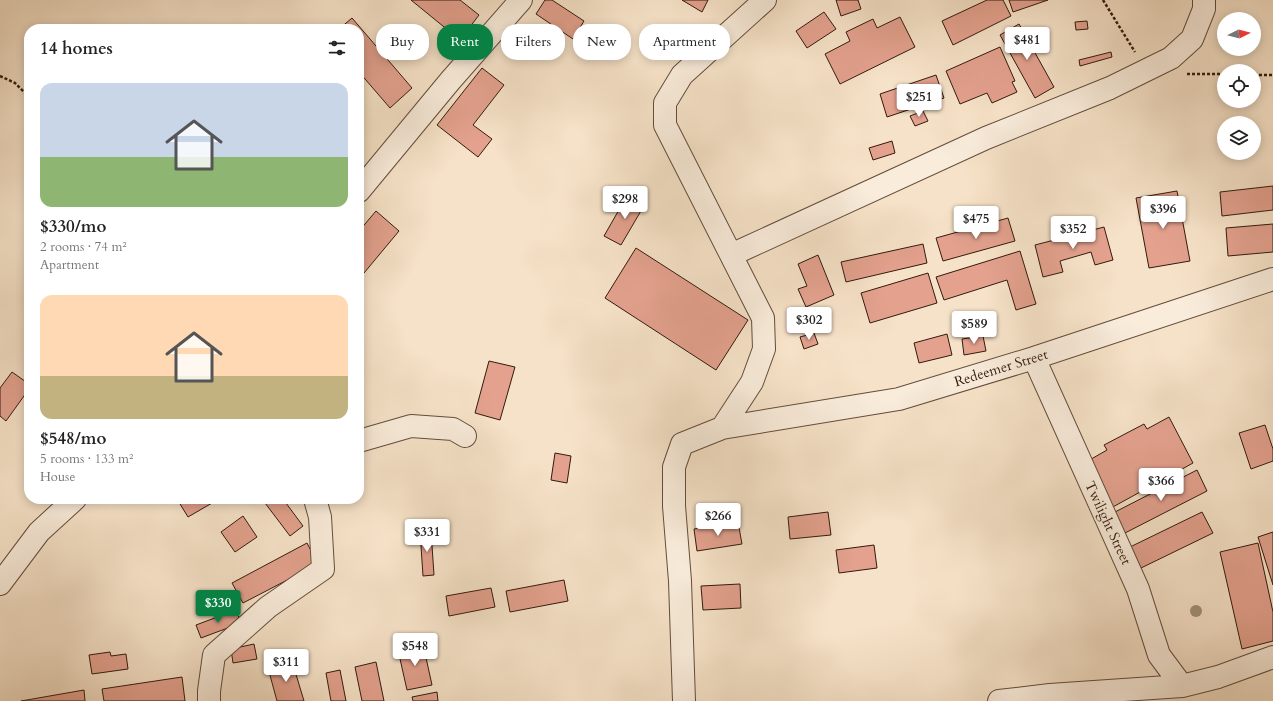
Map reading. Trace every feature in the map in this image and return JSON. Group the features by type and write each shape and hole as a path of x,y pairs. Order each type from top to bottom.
{"street":[{"path":"364,185 450,81 521,0"},
{"path":"722,428 752,382 764,349 763,318 665,125 665,103 682,75 765,0"},
{"path":"731,255 986,138 1110,88 1171,58 1192,39 1204,8 1204,0"},
{"name":"Redeemer Street","path":"684,701 680,581 674,506 674,467 682,444 722,428 899,399 1034,358 1273,279"},
{"name":"Twilight Street","path":"1034,358 1138,589 1159,655 1182,686"},
{"path":"364,440 411,426 453,429 465,436"},
{"path":"0,584 39,532 70,504"},
{"path":"209,701 208,691 214,655 268,607 323,569 320,517 316,504"},
{"path":"999,701 1050,695 1182,686 1218,677 1273,657"}],"path":[{"path":"1261,75 1273,76"},
{"path":"0,76 15,83 24,92"}],"building":[{"path":"411,0 460,0 479,15 472,24 440,24"},
{"path":"545,0 552,0 584,21 582,24 573,24 573,39 565,34 565,24 551,24 536,14"},
{"path":"682,0 708,0 702,12"},
{"path":"836,0 858,0 861,9 841,16"},
{"path":"987,0 1003,0 1011,16 953,45 942,21"},
{"path":"1009,0 1048,0 1013,12"},
{"path":"824,12 836,29 807,48 796,31"},
{"path":"900,17 915,47 840,84 825,54 850,41 846,32 873,19 877,28"},
{"path":"352,18 357,24 345,24"},
{"path":"1087,21 1088,29 1076,30 1075,22"},
{"path":"1019,24 1054,87 1035,98 1000,35"},
{"path":"364,32 376,46 376,60 388,60 412,88 390,108 364,78"},
{"path":"1000,47 1015,81 1012,82 1017,92 992,103 987,93 960,104 946,71"},
{"path":"1111,52 1112,57 1080,66 1079,60"},
{"path":"482,68 504,85 473,125 492,139 478,157 437,125"},
{"path":"936,75 944,98 887,117 880,94"},
{"path":"923,111 928,121 915,126 910,116"},
{"path":"892,141 895,153 873,160 869,148"},
{"path":"1273,186 1273,210 1222,216 1220,192"},
{"path":"1177,191 1190,261 1149,268 1136,198"},
{"path":"628,194 645,204 621,245 604,236"},
{"path":"376,211 399,231 364,273 364,225"},
{"path":"1008,218 1015,241 943,261 936,238"},
{"path":"1273,224 1273,252 1228,256 1226,228"},
{"path":"1104,227 1113,260 1095,265 1091,252 1060,261 1063,272 1043,277 1035,245"},
{"path":"923,244 927,263 846,282 841,262"},
{"path":"636,248 748,320 716,370 605,298"},
{"path":"1020,251 1036,304 1016,310 1007,280 944,300 936,277"},
{"path":"818,255 834,295 806,307 798,289 807,286 798,264"},
{"path":"928,273 937,303 870,323 861,293"},
{"path":"814,333 818,344 804,349 800,337"},
{"path":"947,334 952,355 919,363 914,343"},
{"path":"983,336 986,351 964,355 962,339"},
{"path":"489,361 515,367 500,420 475,413"},
{"path":"12,372 24,380 24,396 6,421 0,416 0,388"},
{"path":"1169,417 1193,463 1111,508 1086,462 1107,450 1104,445 1144,424 1147,429"},
{"path":"1265,425 1273,449 1273,461 1251,469 1239,433"},
{"path":"555,453 571,456 567,483 551,480"},
{"path":"1197,470 1207,491 1125,533 1115,512"},
{"path":"180,504 210,504 188,517"},
{"path":"266,504 287,504 303,526 290,536"},
{"path":"828,512 831,535 790,539 788,517"},
{"path":"1202,512 1213,533 1141,568 1130,547"},
{"path":"243,516 257,537 235,552 221,532"},
{"path":"738,522 742,544 697,551 694,529"},
{"path":"420,531 431,531 434,575 423,576"},
{"path":"1273,532 1273,585 1258,537"},
{"path":"307,543 318,564 243,603 232,583"},
{"path":"1258,543 1273,612 1273,641 1242,649 1220,552"},
{"path":"874,545 877,568 839,573 836,550"},
{"path":"564,580 568,601 510,612 506,591"},
{"path":"740,584 741,608 703,610 701,586"},
{"path":"491,588 495,607 449,616 446,596"},
{"path":"236,610 241,623 201,638 196,625"},
{"path":"254,644 257,659 233,663 231,649"},
{"path":"423,644 432,685 407,690 398,650"},
{"path":"110,652 111,656 126,654 128,669 92,674 89,655"},
{"path":"292,661 304,701 277,701 268,668"},
{"path":"376,662 384,701 362,701 355,667"},
{"path":"340,670 346,701 331,701 326,673"},
{"path":"182,677 185,701 104,701 102,689"},
{"path":"84,690 85,701 21,701"},
{"path":"437,692 438,701 413,701 412,697"}]}
